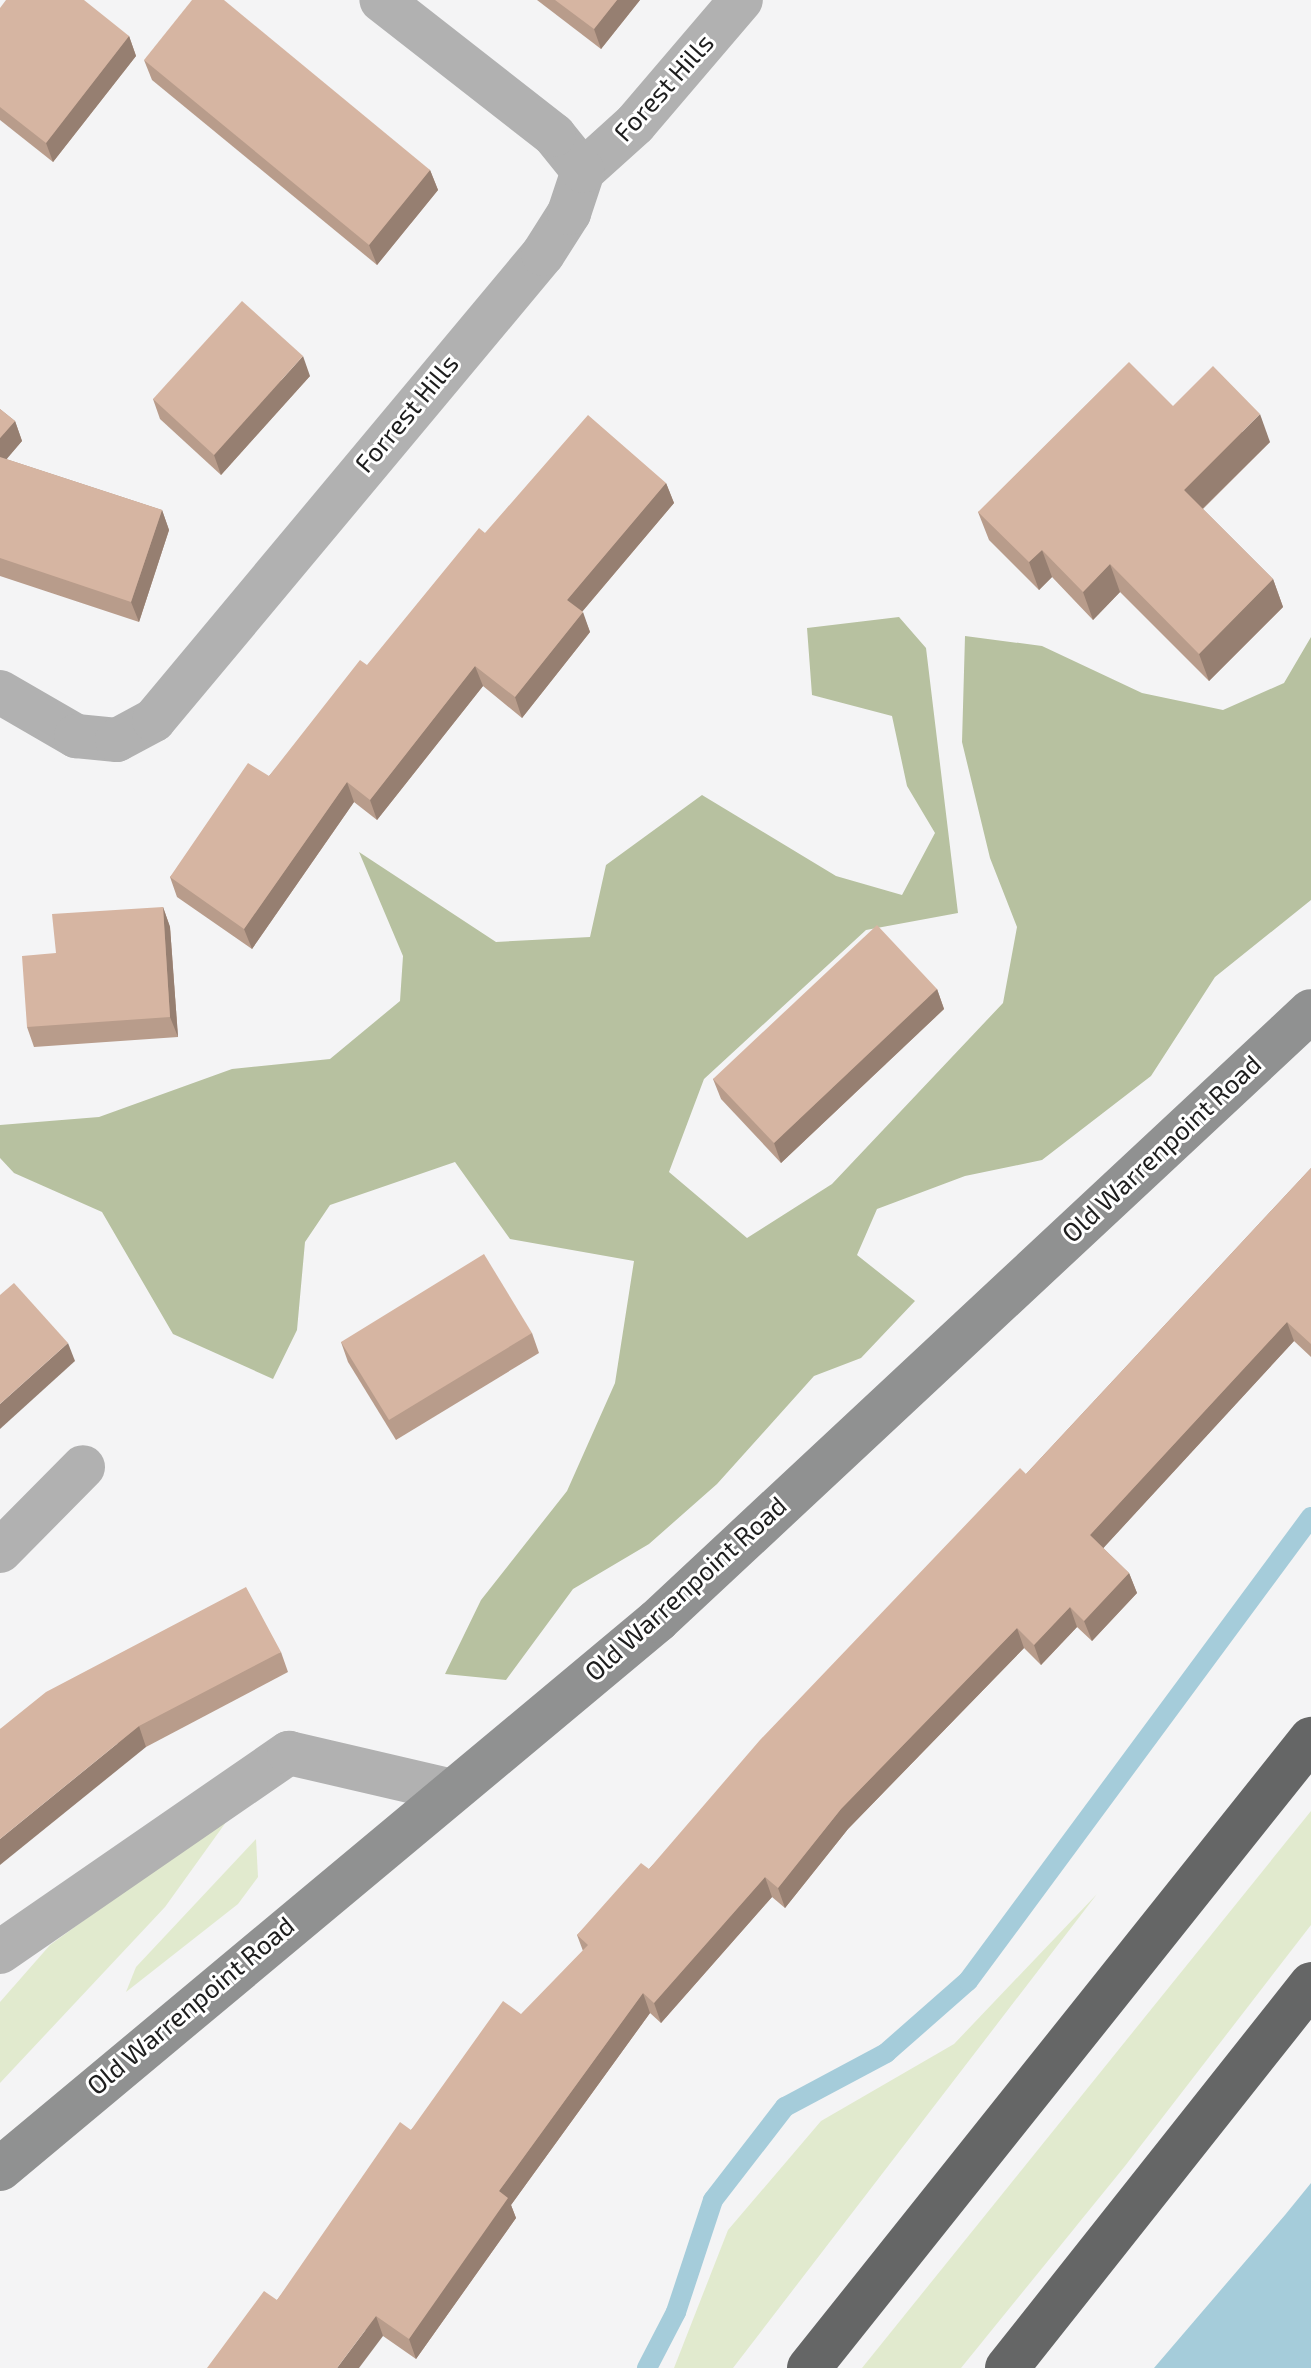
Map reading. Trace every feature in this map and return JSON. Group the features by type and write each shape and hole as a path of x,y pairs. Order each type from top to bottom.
{"highway":[{"path":"809,2368 1311,1739"},
{"path":"1007,2368 1311,1984"}],"street":[{"path":"381,0 554,135 583,171"},
{"name":"Forest Hills","path":"583,171 635,124 741,0"},
{"name":"Forrest Hills","path":"0,692 76,736 117,740 154,720 543,254 583,171"},
{"name":"Old Warrenpoint Road","path":"0,2169 448,1790 657,1621 1311,1011"},
{"path":"0,1551 83,1467"},
{"path":"0,1952 289,1753 448,1790"}],"green space":[{"path":"899,617 926,648 958,913 866,930 704,1079 669,1172 747,1238 832,1184 1003,1003 1017,927 990,858 962,742 965,636 1042,646 1142,693 1223,710 1284,683 1311,637 1311,900 1215,977 1151,1076 1042,1160 965,1176 877,1209 857,1255 915,1301 861,1358 814,1376 717,1484 649,1544 573,1589 506,1680 445,1674 481,1600 567,1491 615,1383 634,1261 510,1239 455,1162 330,1205 305,1242 297,1330 273,1379 173,1334 102,1212 14,1173 0,1158 0,1125 99,1117 232,1069 330,1059 400,1001 403,956 359,852 496,942 590,937 606,865 702,795 836,876 902,895 935,833 907,786 892,716 812,695 807,628"},
{"path":"234,1811 165,1907 0,2083 0,2002 50,1945"},
{"path":"1311,1811 1311,1925 1125,2166 961,2368 862,2368"},
{"path":"256,1839 258,1877 238,1904 126,1992 136,1967"},
{"path":"1097,1894 733,2368 674,2368 728,2230 821,2121 954,2044"}],"water":[{"path":"1311,2183 1311,2368 1154,2368 1285,2215"}],"building":[{"path":"6,0 84,0 129,36 46,143 0,107 0,8"},
{"path":"192,0 224,0 430,170 369,245 144,60"},
{"path":"555,0 617,0 594,29"},
{"path":"242,301 303,356 214,455 153,399"},
{"path":"1129,362 1173,406 1213,366 1260,414 1184,490 1273,579 1199,654 1110,564 1083,592 1042,550 1029,562 978,512"},
{"path":"0,409 15,421 0,438"},
{"path":"588,415 666,483 567,600 583,612 515,697 475,666 370,800 347,782 244,929 170,877 248,763 269,776 360,660 367,665 479,528 485,533"},
{"path":"0,457 162,510 131,602 0,558"},
{"path":"163,907 170,1017 27,1027 22,956 56,953 52,914"},
{"path":"877,925 937,989 774,1143 713,1079"},
{"path":"1311,1168 1311,1344 1287,1322 1090,1535 1129,1573 1084,1621 1070,1607 1034,1645 1017,1628 841,1809 778,1888 765,1877 654,2003 643,1993 499,2191 508,2198 409,2339 376,2316 337,2368 207,2368 264,2291 277,2300 400,2122 411,2130 503,2001 521,2014 588,1945 577,1935 641,1863 649,1869 760,1740 1020,1468 1026,1474"},
{"path":"484,1254 532,1333 389,1420 341,1342"},
{"path":"14,1283 68,1343 0,1404 0,1295"},
{"path":"246,1587 281,1652 139,1726 0,1839 0,1729 46,1692"}],"waterway":[{"path":"647,2368 676,2312 713,2200 785,2107 886,2053 968,1981 1311,1517"}]}
